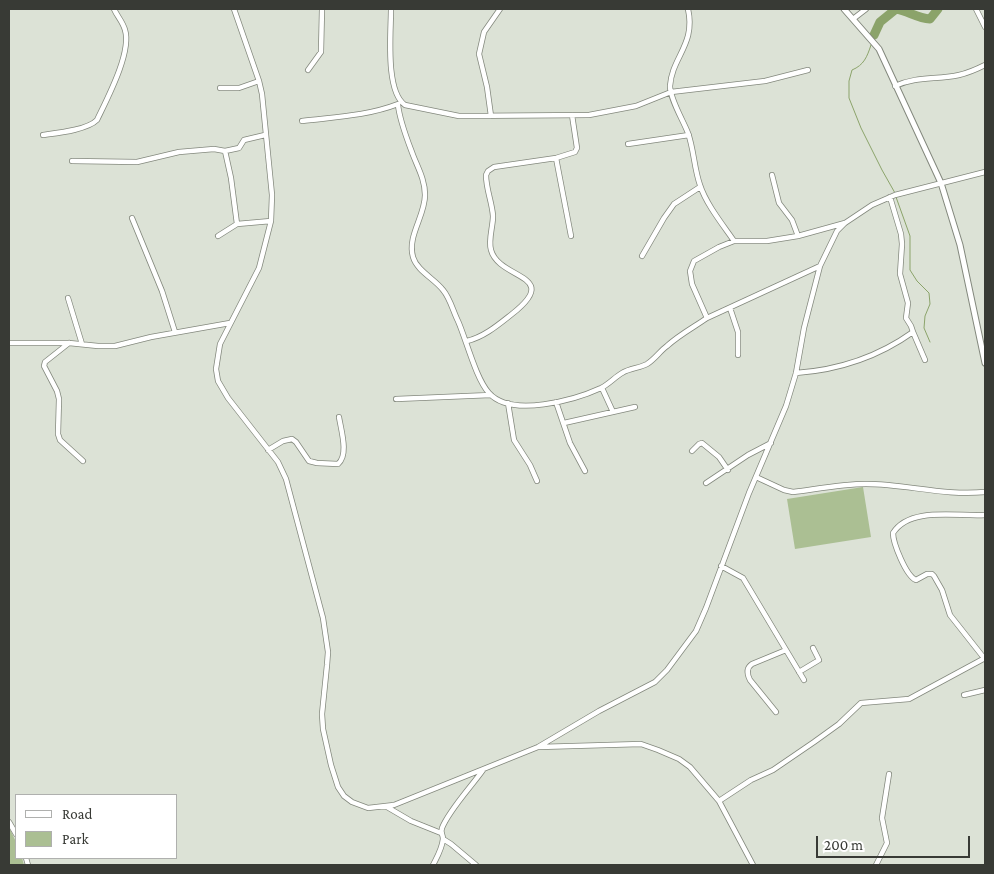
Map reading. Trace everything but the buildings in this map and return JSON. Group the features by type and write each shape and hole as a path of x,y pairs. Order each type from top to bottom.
{"street":[{"path":"43,135 92,125 97,120 120,69 124,52 125,31 114,9"},
{"path":"234,9 259,81 272,195 271,221 259,268 220,344 216,369 218,381 228,398 280,466 286,479 323,618 328,652 322,714 326,742 336,782 341,792 352,802 368,808 387,807 431,792 538,747 599,711 655,682 667,670 696,631 786,406 796,373 804,328 820,266 837,231 845,222"},
{"path":"308,70 321,52 322,9"},
{"path":"391,9 392,78 400,104 400,118 425,188 424,208 411,248 413,258 444,291 467,341 473,361 486,389 491,395 508,403 529,406 556,402 602,388 622,373 647,364 677,338 707,318 820,266"},
{"path":"491,116 487,87 479,54 484,32 500,9"},
{"path":"688,9 690,25 686,46 672,76 671,92 688,135 700,187 734,241"},
{"path":"844,9 879,50 941,184 960,245 985,363"},
{"path":"853,19 866,9"},
{"path":"976,9 985,27"},
{"path":"895,86 907,81 958,75 985,65"},
{"path":"302,122 376,112 400,104 459,116 572,115 619,110 636,106 671,92 765,81 808,70"},
{"path":"220,88 239,88 259,81"},
{"path":"467,341 489,332 521,307 531,295 528,281 496,260 491,250 493,217 486,180 488,171 494,167 556,158 573,153 576,150 572,115"},
{"path":"72,161 137,162 179,152 214,149 225,151 239,148 244,140 265,135"},
{"path":"628,144 688,135"},
{"path":"225,151 231,178 237,224"},
{"path":"556,158 571,236"},
{"path":"707,318 692,284 691,266 694,261 707,253 734,241 767,241 798,236 845,222 872,205 892,196 985,172"},
{"path":"772,175 779,203 792,220 798,236"},
{"path":"642,256 674,204 700,187"},
{"path":"892,196 901,234 900,274 908,303 906,318 925,360"},
{"path":"132,218 162,291 175,332"},
{"path":"218,236 237,224 271,221"},
{"path":"68,298 82,344"},
{"path":"730,308 738,332 738,355"},
{"path":"9,343 69,343 115,346 175,332 230,323"},
{"path":"796,373 821,371 872,356 912,332"},
{"path":"69,343 44,363 44,366 59,399 58,434 60,440 83,461"},
{"path":"602,388 613,412"},
{"path":"396,399 491,395"},
{"path":"556,402 570,443 585,472"},
{"path":"508,403 514,440 530,465 537,481"},
{"path":"564,423 635,407"},
{"path":"268,450 283,441 292,439 309,461 338,464 342,459 343,448 339,417"},
{"path":"692,451 698,444 702,443 719,457 728,470"},
{"path":"706,483 748,455 771,443"},
{"path":"756,477 784,490 793,492 867,484 966,494 985,492"},
{"path":"719,801 751,780 772,770 814,742 839,724 861,703 909,699 985,658 950,615 942,590 934,576 928,574 913,580 909,576 894,543 893,533 899,526 918,516 985,515"},
{"path":"721,566 743,578 804,680"},
{"path":"799,672 819,660 814,648"},
{"path":"776,712 750,680 748,669 752,664 786,650"},
{"path":"964,695 985,690"},
{"path":"538,747 641,744 665,753 690,767 719,801 753,865"},
{"path":"433,865 443,839 441,833 442,826 484,769"},
{"path":"876,865 887,843 882,818 889,774"},
{"path":"387,807 411,821 441,833"},
{"path":"443,839 476,865"}],"green space":[{"path":"863,487 871,537 795,549 787,499"},
{"path":"9,827 15,840 15,859 22,859 24,865 9,865"}],"waterway":[{"path":"874,35 880,22 896,9 930,19 938,9"},
{"path":"871,45 865,60 852,70 849,81 849,98 861,128 895,193"},
{"path":"896,197 910,236 910,270 917,281 929,293 930,304 925,316 924,328 930,342"}]}
